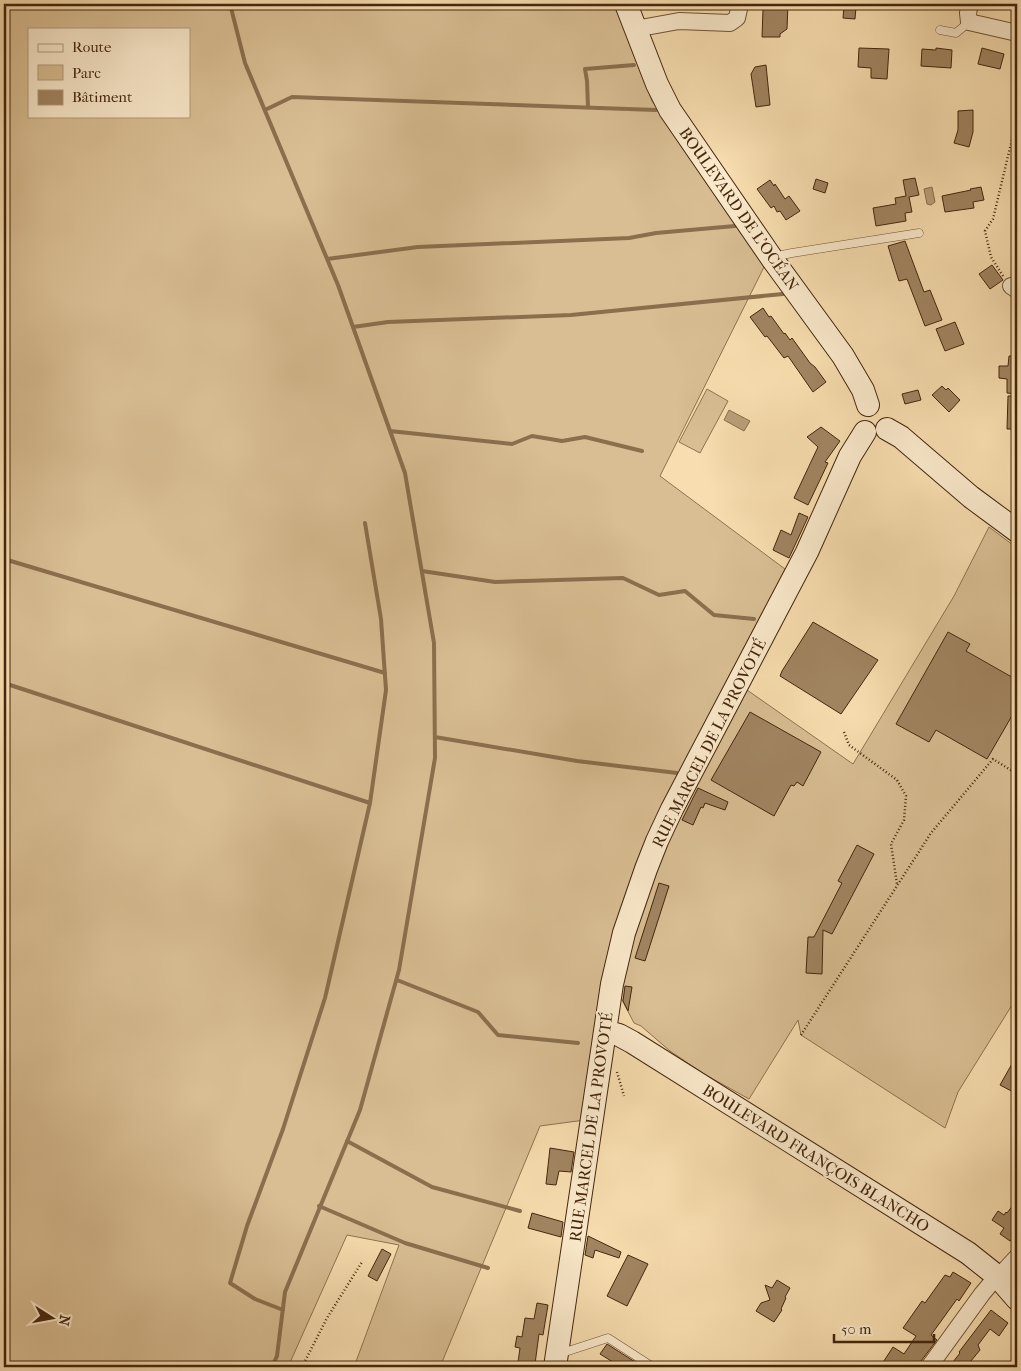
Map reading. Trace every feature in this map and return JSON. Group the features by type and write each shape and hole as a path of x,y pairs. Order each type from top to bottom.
{"main road":[{"name":"BOULEVARD DE L'OCÉAN","path":"626,4 634,29 670,110 843,356 863,390 868,405"},
{"path":"878,404 886,410 890,420 887,429 883,433 874,436 865,432 859,423 860,413 863,408 868,405 878,404"},
{"path":"887,429 901,437 971,497 1017,532"},
{"name":"RUE MARCEL DE LA PROVOTÉ","path":"556,1361 612,984 624,933 646,869 672,809 807,552 850,456 865,432"},
{"name":"BOULEVARD FRANÇOIS BLANCHO","path":"605,1031 619,1035 968,1253 997,1276 1017,1299"}],"street":[{"path":"634,29 679,21 730,23 737,18 740,4"},
{"path":"970,4 968,13 970,22 1017,33"},
{"path":"929,1367 976,1302 997,1276 1017,1257"}],"lane":[{"path":"940,30 956,33 970,22"},
{"path":"774,260 782,255 919,233"},
{"path":"556,1361 608,1338 653,1367"}],"path":[{"path":"1017,78 1017,83"},
{"path":"1014,288 1000,271 992,257 985,231 993,219 1017,114"},
{"path":"844,732 849,744 897,780 906,796 904,820 891,844 897,886"},
{"path":"800,1035 931,833 993,760 1017,774"},
{"path":"616,1071 624,1096"},
{"path":"302,1367 327,1318 362,1262"}],"green space":[{"path":"4,4 616,4 652,101 766,263 660,476 789,572 618,916 585,1120 540,1126 440,1367 354,1367 399,1245 347,1235 288,1367 4,1367"},
{"path":"707,389 728,401 700,453 679,442"},
{"path":"989,527 1017,548 1017,997 958,1092 945,1128 801,1035 798,1020 749,1099 704,1074 670,1051 641,1026 634,1023 620,996 635,926 676,822 747,690 853,764 954,596"}],"shaded area":[{"path":"932,187 935,202 931,205 927,204 924,189"},
{"path":"729,410 750,421 744,431 724,420"}],"building":[{"path":"767,4 788,4 787,29 780,34 780,37 762,37 763,9 767,9"},
{"path":"844,6 856,7 855,19 843,18"},
{"path":"859,48 889,49 887,79 871,78 871,68 858,67"},
{"path":"936,48 952,50 951,68 921,66 922,49 936,50"},
{"path":"982,48 1004,54 1000,69 978,64"},
{"path":"766,65 770,105 756,107 751,74 755,67"},
{"path":"973,110 973,132 969,147 954,143 958,130 958,111"},
{"path":"915,178 919,195 909,197 912,212 905,213 906,221 876,226 873,208 896,204 895,198 906,196 903,180"},
{"path":"816,179 828,183 825,193 813,189"},
{"path":"770,180 785,199 789,196 800,211 786,220 780,211 777,212 774,206 771,208 757,189"},
{"path":"981,187 984,200 973,202 974,208 945,212 942,196"},
{"path":"905,241 924,292 930,290 942,320 925,326 907,279 899,281 888,246"},
{"path":"992,265 1003,280 990,289 979,274"},
{"path":"763,308 784,334 790,340 792,338 826,382 813,392 788,356 784,358 750,317"},
{"path":"955,322 964,344 945,351 936,329"},
{"path":"1009,356 1017,356 1017,394 1007,393 1007,379 999,378 999,366 1008,366"},
{"path":"942,386 946,390 948,388 960,400 949,412 932,395"},
{"path":"918,390 921,400 905,404 902,394"},
{"path":"1008,396 1017,396 1017,429 1007,429"},
{"path":"821,427 840,441 825,462 828,463 808,505 794,498 818,447 807,437"},
{"path":"799,513 808,517 789,558 773,550 781,530 791,535"},
{"path":"813,622 878,660 841,714 780,676"},
{"path":"948,632 970,644 966,651 1017,680 1017,707 987,759 936,730 929,742 896,724"},
{"path":"750,712 821,752 803,786 797,782 794,786 791,785 774,816 711,780"},
{"path":"698,788 728,802 725,810 705,803 703,808 701,807 693,825 682,820"},
{"path":"857,845 874,854 832,934 823,930 822,974 806,973 808,937 814,937 842,883 838,881"},
{"path":"659,883 669,886 645,961 635,958"},
{"path":"625,986 632,987 628,1011 623,1001"},
{"path":"1017,1055 1017,1094 1000,1085"},
{"path":"550,1148 574,1152 571,1172 559,1171 556,1185 546,1184"},
{"path":"1017,1200 1017,1232 1010,1241 1000,1234 1004,1228 992,1220 998,1211 1004,1215 1007,1213"},
{"path":"532,1213 563,1222 561,1237 528,1228"},
{"path":"588,1236 621,1252 619,1258 595,1250 593,1258 585,1255"},
{"path":"382,1249 391,1254 377,1281 368,1276"},
{"path":"628,1255 648,1264 627,1306 607,1296"},
{"path":"953,1272 971,1283 931,1335 937,1340 921,1361 919,1367 880,1367 893,1347 904,1354 916,1336 903,1328 922,1301 925,1303 945,1275 950,1277"},
{"path":"777,1280 790,1288 785,1297 782,1310 774,1322 756,1311 761,1303 770,1300 765,1285 772,1288"},
{"path":"537,1303 548,1305 543,1335 539,1334 535,1364 518,1362 520,1348 515,1347 517,1336 522,1337 525,1318 534,1319"},
{"path":"991,1310 1008,1323 999,1336 990,1329 978,1345 980,1350 966,1367 949,1367 959,1352"},
{"path":"607,1344 643,1367 621,1367 600,1354"}],"waterway":[{"path":"230,4 245,63 338,285 405,473 434,643 435,758 399,970 360,1110 285,1292 277,1356 272,1367"},
{"path":"588,107 585,69 634,65"},
{"path":"265,110 292,97 656,110"},
{"path":"327,259 418,247 629,238 656,233 735,226"},
{"path":"353,327 388,322 571,315 783,294"},
{"path":"390,431 512,444 532,436 562,441 585,437 642,451"},
{"path":"283,1310 255,1299 230,1283 247,1226 283,1129 325,998 370,803 386,690 381,619 365,523"},
{"path":"4,559 385,673"},
{"path":"422,571 495,582 623,578 659,595 685,591 714,615 754,619"},
{"path":"4,683 370,803"},
{"path":"435,737 577,761 677,773"},
{"path":"397,980 478,1012 498,1035 578,1043"},
{"path":"347,1141 432,1187 520,1211"},
{"path":"319,1206 405,1243 488,1268"}]}
